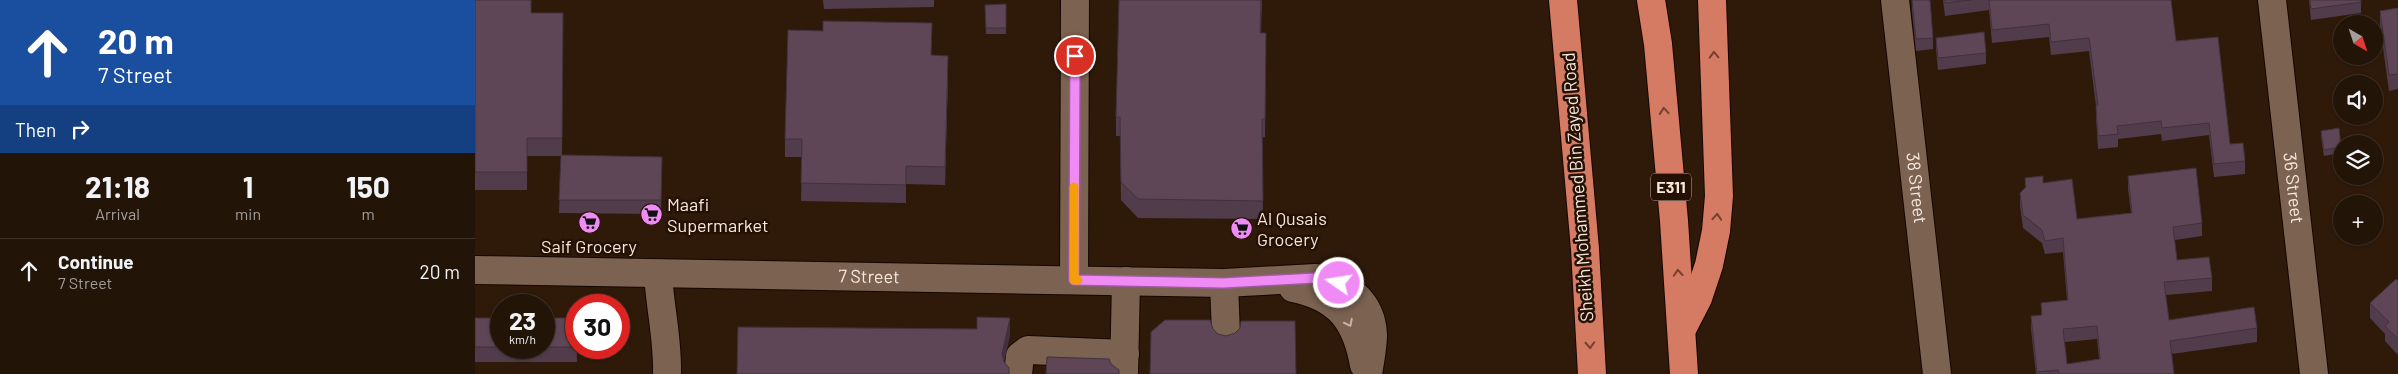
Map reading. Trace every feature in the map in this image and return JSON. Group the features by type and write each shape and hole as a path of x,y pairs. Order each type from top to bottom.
{"highway":[{"name":"Sheikh Mohammed Bin Zayed Road","path":"1563,0 1582,210 1592,374"},
{"name":"E311","path":"1651,0 1658,44 1682,329 1684,374"},
{"path":"1682,329 1698,298 1709,265 1716,231 1719,196 1712,0"}],"street":[{"path":"1074,280 1075,0"},
{"name":"38 Street","path":"1895,0 1937,374"},
{"name":"36 Street","path":"2272,0 2314,374"},
{"name":"7 Street","path":"475,270 1224,283 1262,282 1311,292 1339,308 1355,336 1362,354 1366,374"},
{"path":"667,374 668,346 678,316 669,274"},
{"path":"1018,374 1020,356 1028,350 1124,364 1126,281"},
{"path":"1224,283 1226,336"}],"building":[{"path":"475,0 531,0 531,13 563,13 562,138 527,138 527,172 475,172"},
{"path":"1119,0 1261,0 1260,33 1266,33 1265,119 1262,119 1263,201 1138,199 1121,182 1120,117 1116,117"},
{"path":"1912,0 1930,0 1933,38 1916,39"},
{"path":"1945,0 1971,0 1945,3"},
{"path":"1989,0 2171,0 2176,41 2218,37 2230,144 2243,143 2245,161 2214,164 2209,123 2162,128 2161,121 2117,126 2118,134 2098,136 2096,106 2098,105 2089,38 2051,42 2049,24 1992,30"},
{"path":"2310,0 2361,0 2361,2 2311,9"},
{"path":"1006,4 1006,28 986,28 985,5"},
{"path":"2398,8 2398,74 2389,75 2383,32 2383,15 2381,15 2380,11"},
{"path":"823,21 932,23 931,55 948,56 945,167 906,166 906,185 801,183 802,139 785,139 788,30 823,31"},
{"path":"1984,32 1986,53 1938,58 1936,38"},
{"path":"2339,128 2340,135 2333,135 2333,148 2324,150 2321,131"},
{"path":"561,155 662,157 661,200 559,200"},
{"path":"2196,168 2202,223 2173,227 2177,260 2209,257 2212,278 2164,282 2169,320 2254,307 2257,328 2170,341 2174,374 2059,374 2058,370 2037,372 2031,316 2042,315 2041,303 2068,300 2063,238 2045,241 2042,230 2023,215 2020,193 2026,187 2025,178 2043,176 2043,183 2072,179 2077,219 2132,213 2128,176","holes":["2097,326 2100,359 2067,364 2063,329"]},
{"path":"2396,279 2398,281 2398,339 2385,326 2389,322 2370,303"},
{"path":"977,317 1010,318 1002,354 1004,362 1009,368 1009,374 737,374 738,327 977,329"},
{"path":"475,318 490,318 490,347 475,347"},
{"path":"555,318 565,318 565,347 555,347"},
{"path":"1165,320 1210,320 1213,329 1218,334 1226,336 1235,333 1240,328 1241,321 1295,321 1296,374 1150,374 1151,332"},
{"path":"1047,357 1109,359 1111,364 1119,370 1119,374 1046,374"}],"slow traffic":[{"path":"1074,187 1074,280 1078,280"}],"place":[{"name":"Maafi Supermarket","path":"651,215"},
{"name":"Saif Grocery","path":"589,222"},
{"name":"Al Qusais Grocery","path":"1241,229"}],"route":[{"path":"1075,56 1074,280 1224,283 1315,278 1339,283"}]}
